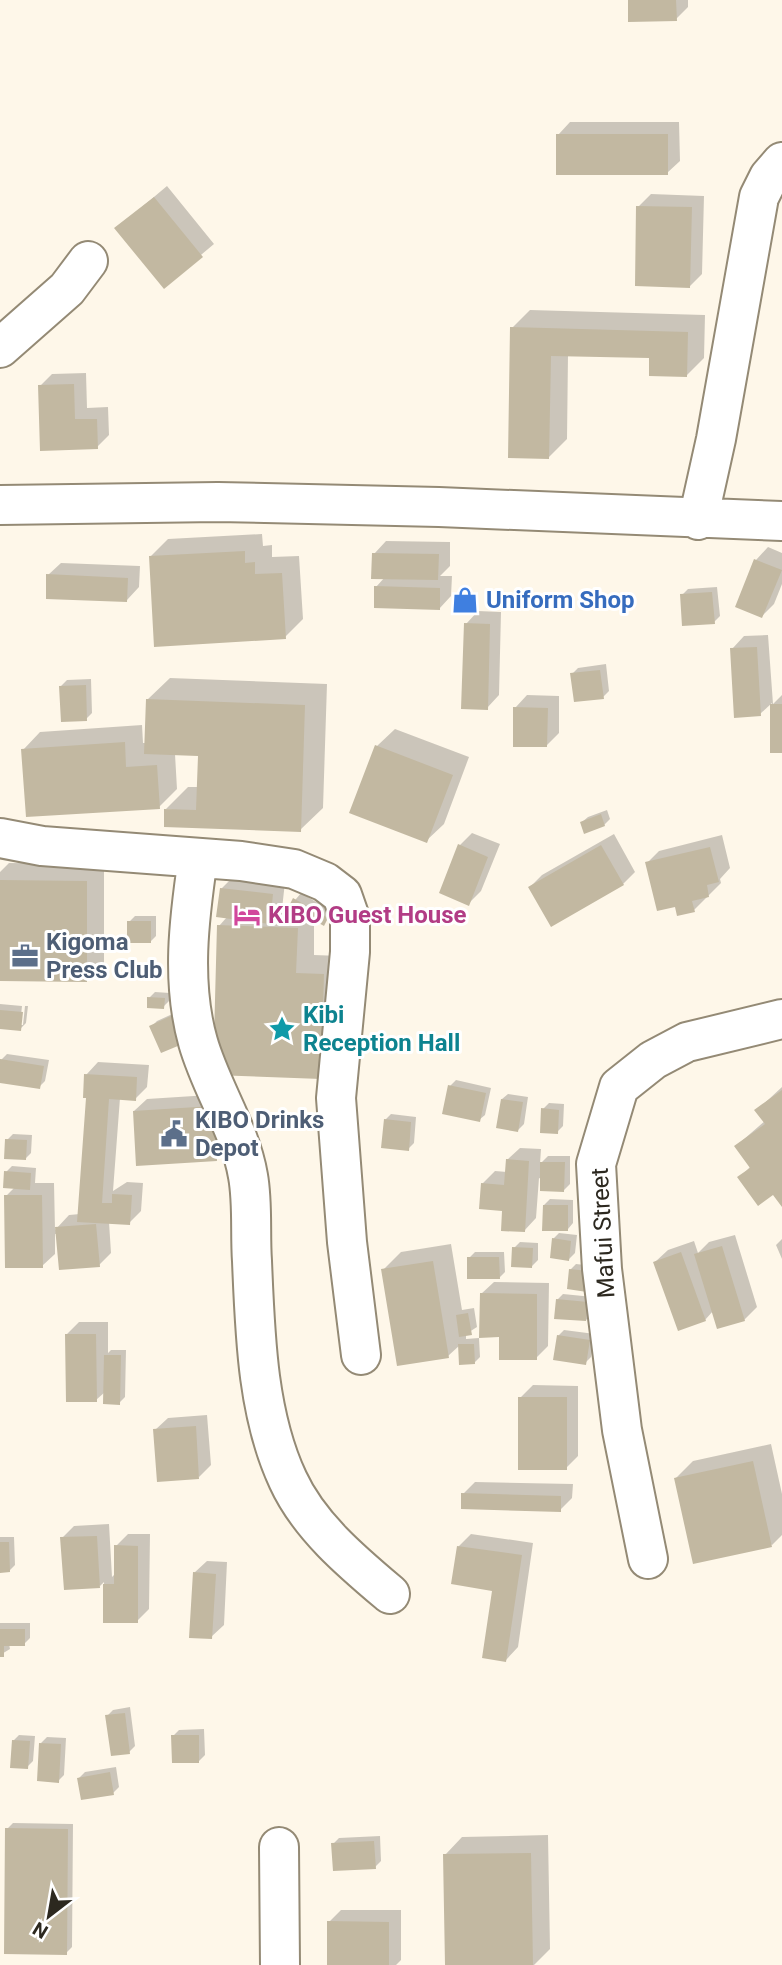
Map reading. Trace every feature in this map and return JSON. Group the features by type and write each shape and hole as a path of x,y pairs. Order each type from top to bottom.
{"street":[{"path":"698,520 716,439 760,197 769,177 782,162"},
{"path":"0,348 67,289 88,261"},
{"path":"0,505 218,502 439,507 698,520 782,521"},
{"path":"0,838 42,846 198,858 294,869 324,882 342,895 350,918 350,952 336,1098 347,1242 361,1355"},
{"path":"198,858 187,965 191,1007 198,1043 234,1126 248,1176 256,1331 270,1433 288,1482 316,1522 347,1559 390,1594"},
{"name":"Mafui Street","path":"649,1559 622,1430 602,1269 596,1164 619,1087 653,1060 687,1042 782,1019"},
{"path":"279,1847 280,1965"}],"building":[{"path":"628,0 676,0 677,21 628,22"},
{"path":"556,134 668,134 668,175 556,175"},
{"path":"154,197 203,257 164,289 114,228"},
{"path":"636,206 692,207 690,288 635,286"},
{"path":"510,327 688,332 687,377 649,376 649,358 551,356 549,459 508,458"},
{"path":"74,384 75,419 97,419 98,449 40,451 38,385"},
{"path":"245,551 245,563 255,562 255,574 282,573 286,639 154,647 149,556"},
{"path":"372,553 439,554 438,580 371,579"},
{"path":"754,559 782,570 762,618 735,607"},
{"path":"46,574 128,578 127,602 46,599"},
{"path":"374,586 440,588 440,610 374,608"},
{"path":"712,592 715,624 682,626 680,594"},
{"path":"464,623 490,624 488,710 461,709"},
{"path":"757,647 761,716 734,718 730,648"},
{"path":"600,670 604,699 574,702 570,673"},
{"path":"86,685 87,721 61,722 59,686"},
{"path":"146,699 305,705 301,832 164,827 164,809 196,810 198,756 144,754"},
{"path":"770,704 782,704 782,753 770,753"},
{"path":"513,707 548,708 547,747 513,747"},
{"path":"125,742 126,767 157,765 160,809 26,817 21,749"},
{"path":"375,745 453,775 427,843 349,813"},
{"path":"601,814 605,826 584,834 580,822"},
{"path":"458,844 488,857 469,906 439,893"},
{"path":"601,845 624,885 551,927 528,887"},
{"path":"710,847 719,882 707,885 709,897 692,901 695,912 677,916 675,907 657,911 645,862"},
{"path":"0,880 87,881 87,982 0,981"},
{"path":"220,888 273,894 270,924 216,917"},
{"path":"293,898 328,918 324,926 289,906"},
{"path":"127,921 151,921 151,943 127,943"},
{"path":"217,925 298,928 296,973 324,974 321,1079 213,1075"},
{"path":"147,997 165,998 164,1009 147,1008"},
{"path":"0,1010 23,1012 21,1031 0,1029"},
{"path":"173,1015 185,1043 161,1053 149,1026"},
{"path":"0,1059 44,1066 40,1089 0,1083"},
{"path":"84,1074 137,1077 136,1101 109,1099 102,1203 112,1203 112,1194 132,1195 130,1225 77,1222 86,1098 83,1098"},
{"path":"448,1085 486,1093 480,1122 442,1114"},
{"path":"782,1090 782,1207 773,1195 758,1206 737,1177 750,1168 734,1146 765,1124 754,1110"},
{"path":"501,1099 523,1102 518,1132 496,1128"},
{"path":"213,1106 217,1161 136,1166 133,1111"},
{"path":"541,1108 559,1110 558,1134 540,1133"},
{"path":"384,1119 411,1122 409,1151 381,1148"},
{"path":"5,1139 27,1140 26,1160 4,1159"},
{"path":"506,1159 529,1161 525,1232 501,1231 502,1211 479,1209 481,1183 504,1185"},
{"path":"540,1162 565,1162 564,1192 540,1191"},
{"path":"4,1171 31,1173 30,1190 3,1188"},
{"path":"4,1195 42,1195 43,1268 5,1268"},
{"path":"543,1205 568,1205 568,1231 542,1231"},
{"path":"96,1224 100,1267 59,1270 55,1227"},
{"path":"552,1238 571,1241 569,1261 550,1258"},
{"path":"722,1246 745,1321 717,1329 694,1254"},
{"path":"512,1247 533,1248 532,1268 511,1267"},
{"path":"681,1252 706,1321 678,1331 653,1262"},
{"path":"467,1257 499,1257 500,1279 467,1279"},
{"path":"433,1261 449,1358 397,1366 381,1269"},
{"path":"569,1269 589,1271 587,1292 567,1289"},
{"path":"480,1293 537,1294 537,1360 499,1360 499,1337 479,1338"},
{"path":"556,1299 588,1302 586,1321 554,1319"},
{"path":"468,1313 472,1335 459,1337 456,1315"},
{"path":"65,1334 96,1334 97,1402 66,1402"},
{"path":"557,1335 590,1340 586,1365 553,1360"},
{"path":"458,1344 474,1344 475,1364 459,1365"},
{"path":"104,1355 121,1355 120,1405 103,1404"},
{"path":"518,1397 567,1397 567,1470 518,1470"},
{"path":"196,1426 199,1479 157,1482 153,1429"},
{"path":"753,1461 772,1547 693,1564 674,1478"},
{"path":"461,1493 561,1496 561,1512 461,1509"},
{"path":"97,1536 100,1588 64,1590 60,1537"},
{"path":"0,1542 9,1542 10,1572 0,1573"},
{"path":"114,1545 138,1546 138,1623 103,1623 103,1584 114,1584"},
{"path":"457,1546 522,1555 506,1662 482,1658 492,1591 451,1584"},
{"path":"193,1572 216,1574 212,1639 189,1638"},
{"path":"0,1629 25,1629 25,1646 4,1646 4,1657 0,1657"},
{"path":"125,1713 130,1754 111,1756 105,1715"},
{"path":"171,1735 199,1735 199,1763 172,1763"},
{"path":"12,1740 30,1741 28,1769 10,1768"},
{"path":"39,1743 61,1744 59,1783 37,1781"},
{"path":"110,1772 114,1795 81,1800 77,1778"},
{"path":"5,1828 68,1829 67,1955 4,1954"},
{"path":"374,1841 376,1869 333,1871 331,1843"},
{"path":"531,1853 533,1965 445,1965 443,1854"},
{"path":"327,1921 389,1922 389,1965 327,1965"}],"place":[{"name":"Uniform Shop","path":"465,600"},
{"name":"KIBO Guest House","path":"247,915"},
{"name":"Kigoma Press Club","path":"25,956"},
{"name":"Kibi Reception Hall","path":"282,1029"},
{"name":"KIBO Drinks Depot","path":"174,1134"}]}
